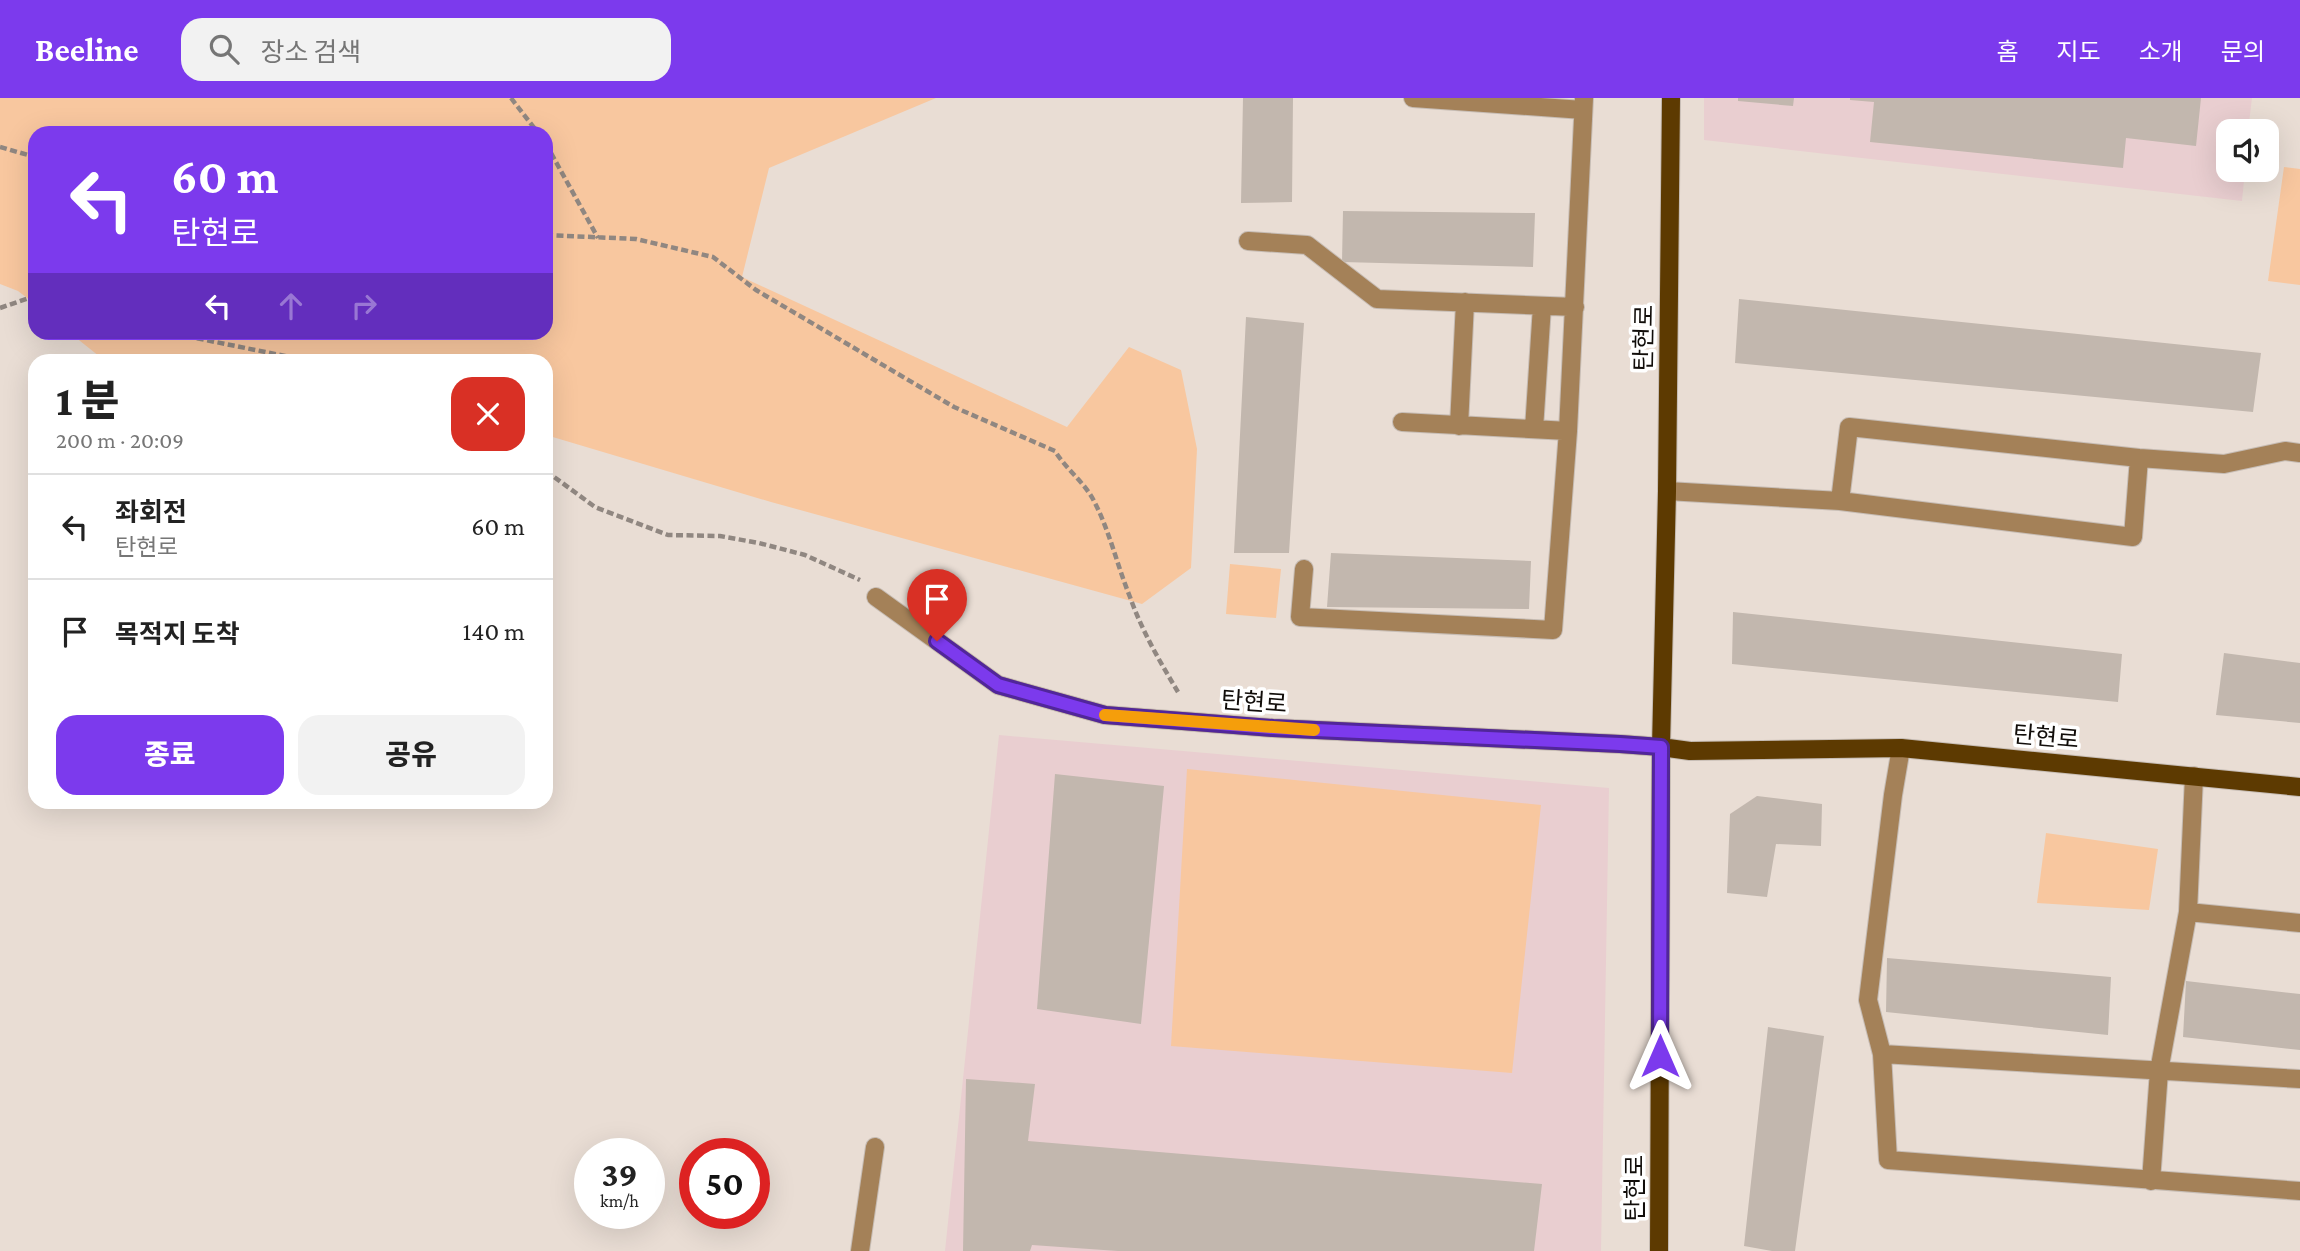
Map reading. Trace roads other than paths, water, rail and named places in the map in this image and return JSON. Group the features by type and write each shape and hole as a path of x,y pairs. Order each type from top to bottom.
{"main road":[{"name":"탄현로","path":"1659,1251 1661,747 1671,98"},
{"name":"탄현로","path":"1661,747 1690,751 1901,748 2300,787"}],"street":[{"path":"1304,569 1300,617 1553,631 1568,431 1584,104 1413,98"},
{"path":"1248,241 1307,245 1377,299 1574,307"},
{"path":"1459,426 1465,302"},
{"path":"1534,429 1542,306"},
{"path":"1402,422 1568,431"},
{"path":"1840,501 1849,427 2139,458 2224,464 2285,451 2300,453"},
{"path":"1667,491 1840,501 2133,537 2139,458"},
{"name":"탄현로","path":"876,597 998,685 1105,715 1273,728 1661,747"},
{"path":"1901,748 1868,1000 1882,1054 1888,1160 2300,1191"},
{"path":"2151,1181 2159,1071 2188,912 2194,776"},
{"path":"2188,912 2300,923"},
{"path":"1882,1054 2300,1079"},
{"path":"860,1251 875,1147"}]}
